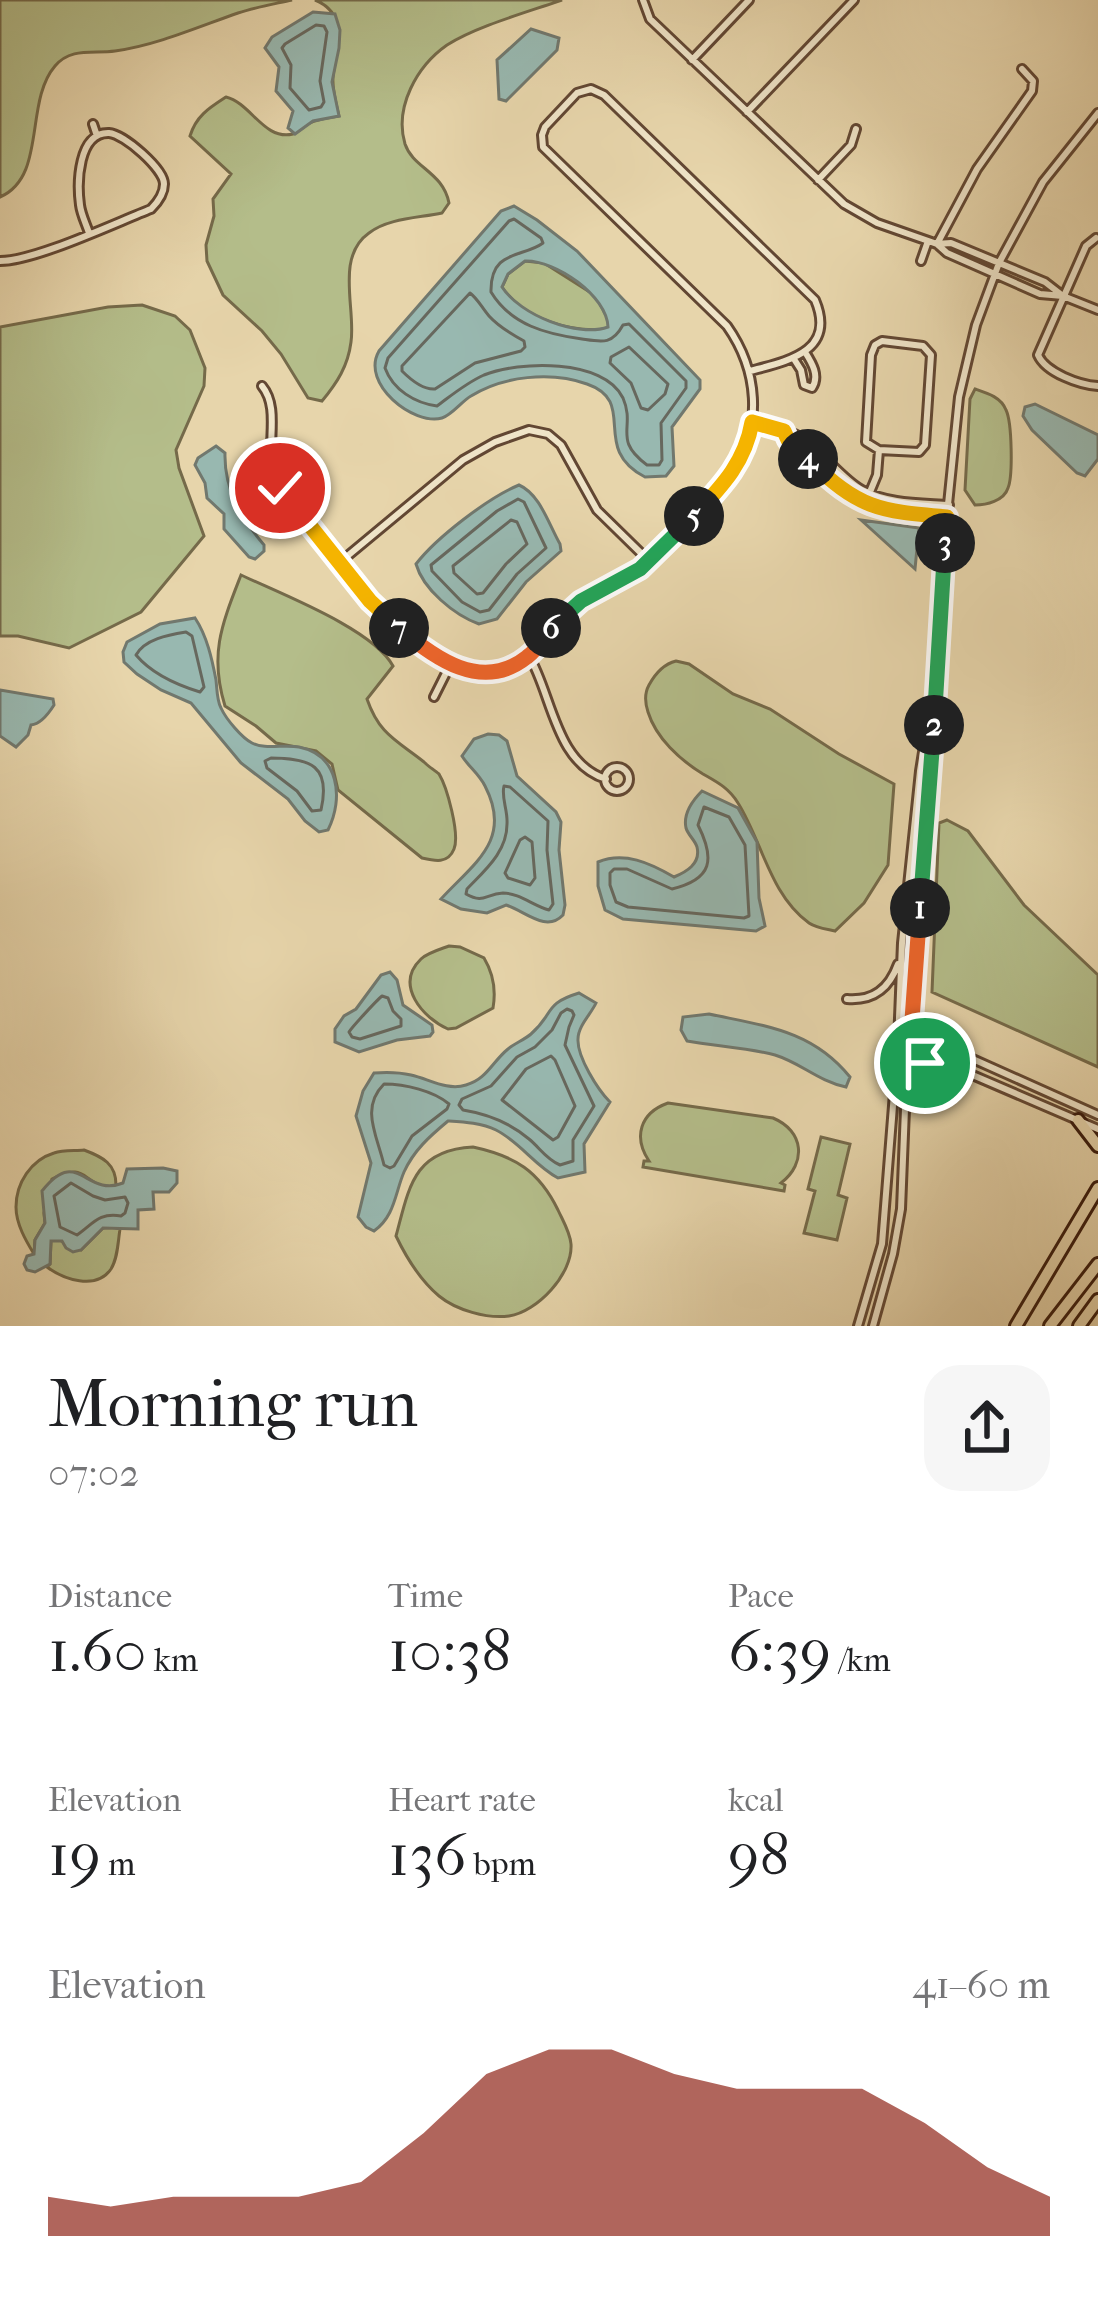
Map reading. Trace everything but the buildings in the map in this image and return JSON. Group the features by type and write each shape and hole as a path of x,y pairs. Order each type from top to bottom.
{"highway":[{"path":"1078,1120 1098,1146"},
{"path":"1016,1326 1098,1188"},
{"path":"1050,1326 1098,1264"},
{"path":"1078,1326 1098,1300"}],"street":[{"path":"643,0 650,19 847,206 865,218 933,242 951,243 1098,310"},
{"path":"692,60 749,0"},
{"path":"747,112 854,0"},
{"path":"921,261 976,169 1032,91 1032,79 1022,69"},
{"path":"262,386 272,400 269,450 277,482 291,506 379,610 422,647 450,665 494,671 529,656 571,608 649,561 730,477 746,448 752,422 750,371 722,320 545,150 545,127 580,92 593,89 604,95 810,293 819,307 816,339 805,352 750,371"},
{"path":"873,1326 901,1208 906,1084 958,397 976,325 999,263 1043,182 1098,113"},
{"path":"93,124 97,136"},
{"path":"818,179 851,145 856,129"},
{"path":"0,261 15,261 89,233 152,209 164,183 161,172 121,136 97,136 82,155 80,206 89,233"},
{"path":"1096,238 1086,246 1063,296 1040,349 1040,360 1047,368 1098,386"},
{"path":"933,242 948,254 1040,294 1063,296"},
{"path":"882,341 922,346 932,360 925,445 919,452 879,450 866,442 875,345 882,341"},
{"path":"794,359 804,386 812,388 815,372 805,352"},
{"path":"752,422 794,433 869,494 898,502 949,506"},
{"path":"339,562 464,460 529,430 548,434 561,445 598,512 649,561"},
{"path":"784,431 838,488 865,504 892,512 947,517"},
{"path":"865,504 877,475 879,450"},
{"path":"810,461 818,453"},
{"path":"529,656 564,739 592,773 606,778"},
{"path":"434,698 450,665"},
{"path":"858,1326 882,1244 901,956 920,772 937,668"},
{"path":"847,999 865,999 884,989 901,956"},
{"path":"898,1025 1098,1115"},
{"path":"898,1042 1098,1129"},
{"path":"906,1084 920,1065 937,1060"}],"green space":[{"path":"0,0 292,0 146,44 61,60 40,99 24,173 0,197"},
{"path":"315,0 562,0 459,38 436,54 418,76 403,116 405,144 441,184 449,203 442,213 377,228 359,243 350,269 350,351 322,401 308,398 281,354 223,295 207,261 206,245 213,199 231,174 190,136 200,118 226,97 283,135 316,120 339,116 333,82 337,23 326,6"},
{"path":"525,261 544,263 596,296 610,323 607,329 563,326 522,308 502,287 508,274"},
{"path":"142,305 175,316 190,330 205,368 204,386 176,450 204,536 141,612 69,648 0,636 0,327"},
{"path":"975,389 997,399 1006,410 1011,461 1010,482 1003,496 975,505 965,490 970,399"},
{"path":"241,575 347,626 393,666 367,699 389,735 439,774 455,833 448,857 422,858 338,790 332,764 316,751 276,743 225,706 218,655"},
{"path":"676,661 770,709 894,784 888,865 864,903 835,931 812,925 796,911 776,883 734,798 678,755 657,731 647,709 646,692 660,670"},
{"path":"947,820 968,831 1024,905 1098,975 1098,1067 932,992 939,823"},
{"path":"449,946 484,958 494,995 493,1008 448,1029 421,1009 410,979 421,959"},
{"path":"668,1103 773,1118 783,1124 798,1148 795,1166 781,1183 784,1191 643,1167 649,1161 641,1143 645,1119"},
{"path":"821,1137 850,1144 838,1195 847,1198 837,1240 804,1233 815,1191 808,1189"},
{"path":"473,1147 501,1155 534,1175 551,1196 570,1240 570,1256 560,1279 531,1307 509,1316 482,1315 446,1301 420,1276 396,1236 410,1188 426,1164 437,1155"},
{"path":"84,1150 107,1162 116,1185 109,1189 78,1172 52,1179 34,1254 16,1213 22,1181 46,1156"},
{"path":"109,1226 120,1229 115,1260 105,1276 79,1281 47,1267 51,1241 57,1239 81,1250"}],"water":[{"path":"313,12 335,14 340,30 332,82 339,116 313,121 295,134 288,128 293,111 276,91 279,67 265,48 272,37"},
{"path":"531,29 559,38 557,50 506,101 499,99 497,60"},
{"path":"514,206 577,251 700,380 700,389 672,427 674,466 666,476 645,477 629,465 616,440 610,402 587,384 543,377 512,380 471,396 442,418 430,419 405,409 383,389 375,364 379,351 501,211","holes":["525,261 565,273 589,292 608,327 566,327 510,297 502,287 508,274"]},
{"path":"1035,404 1098,435 1098,459 1085,476 1032,430 1023,416 1025,407"},
{"path":"216,446 225,453 227,479 236,502 264,545 255,559 224,529 224,514 207,498 195,465"},
{"path":"519,485 538,503 561,551 526,582 497,619 479,624 441,600 416,564 464,519"},
{"path":"861,520 919,528 915,569"},
{"path":"195,618 208,648 220,705 235,728 257,745 312,752 330,768 336,805 328,830 319,832 288,799 241,763 191,703 161,690 124,662 127,642 160,624"},
{"path":"0,690 53,699 50,711 31,725 16,747 0,736"},
{"path":"488,734 507,741 517,776 561,822 565,905 556,920 543,921 506,905 487,913 461,909 441,899 477,862 492,836 493,805 483,782 462,756 474,739"},
{"path":"702,791 738,808 757,842 765,926 756,931 623,919 605,910 598,862 627,858 674,877 695,863 697,847 686,818"},
{"path":"390,972 403,1005 432,1025 430,1036 359,1052 335,1042 335,1029 344,1016 356,1009 381,975"},
{"path":"579,993 596,1003 579,1034 581,1055 610,1102 584,1144 585,1172 558,1178 496,1130 448,1121 413,1157 386,1218 374,1231 366,1227 358,1217 371,1163 356,1116 374,1073 406,1074 452,1087 473,1082 531,1034 554,1005"},
{"path":"709,1014 786,1032 820,1049 850,1077 846,1087 775,1055 687,1041 681,1030 683,1017"},
{"path":"127,1169 177,1171 177,1183 169,1192 153,1192 154,1209 138,1210 138,1229 103,1228 73,1252 62,1241 51,1241 50,1264 35,1272 27,1270 27,1256 34,1254 35,1240 45,1223 42,1191 54,1178 73,1172 110,1186 123,1183"}],"route":[{"path":"280,488 379,610 436,657 456,668 482,672 504,669 526,658 571,608 655,556 730,477 746,448 752,422 784,431 832,483 859,501 892,512 947,517 910,1048 937,1060 925,1063"}]}
